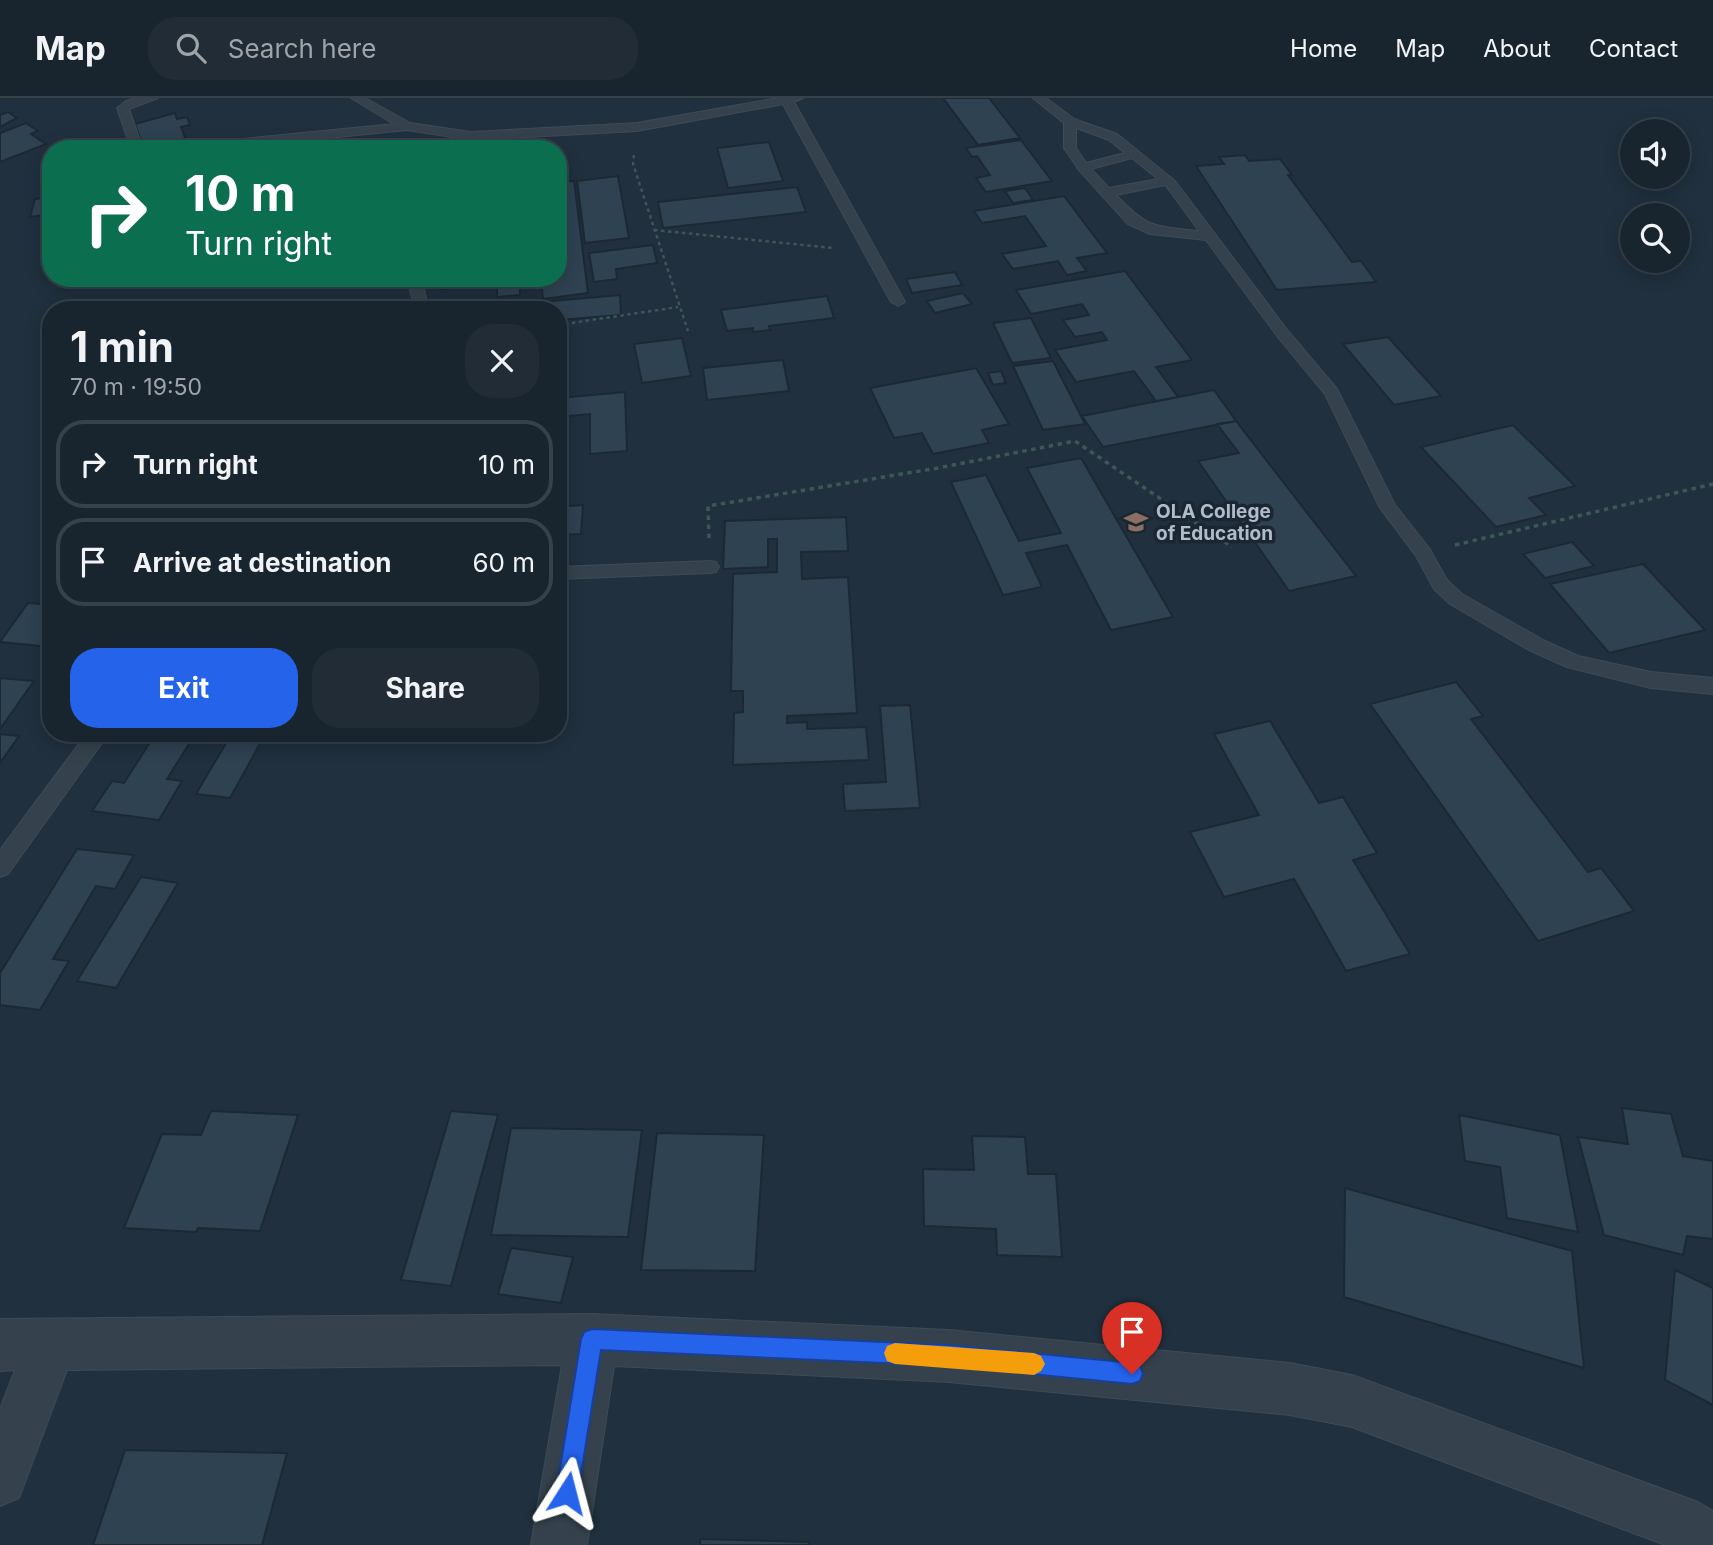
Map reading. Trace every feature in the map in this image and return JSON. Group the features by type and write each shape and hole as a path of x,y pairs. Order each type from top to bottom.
{"street":[{"path":"559,1545 592,1339"},
{"path":"0,1345 592,1339 949,1356 1290,1389 1352,1401 1678,1522 1713,1541"},
{"path":"0,1479 51,1343"}],"lane":[{"path":"134,140 123,108 130,103 152,98"},
{"path":"357,98 407,126"},
{"path":"1039,98 1070,122 1113,137 1171,184 1283,334 1332,392 1388,508 1423,552 1440,584 1456,599 1536,645 1574,662 1651,680 1713,686"},
{"path":"270,140 407,126 471,136 637,127 793,100 898,302"},
{"path":"1070,122 1070,148 1083,167 1133,221 1150,230 1208,236"},
{"path":"468,140 471,136"},
{"path":"1083,167 1135,154"},
{"path":"1105,192 1120,192 1166,181"},
{"path":"567,573 710,567"},
{"path":"0,867 92,742"}],"path":[{"path":"637,127 632,163 688,331"},
{"path":"654,230 873,253"},
{"path":"567,324 678,307"},
{"path":"710,567 708,506 938,468 1075,441 1232,547"},
{"path":"1423,552 1713,484"}],"building":[{"path":"943,98 989,98 1020,138 978,145"},
{"path":"8,112 17,118 0,127 0,115"},
{"path":"175,113 177,119 187,117 190,125 181,127 186,140 141,140 135,124"},
{"path":"26,123 38,131 31,134 42,141 42,146 0,162 0,133"},
{"path":"1021,140 1052,181 986,192 976,178 990,175 977,156 972,157 966,148"},
{"path":"769,142 783,181 728,188 717,148"},
{"path":"1245,155 1249,161 1280,159 1292,175 1288,175 1352,262 1361,261 1376,282 1277,290 1196,166 1224,164 1219,157"},
{"path":"618,176 629,238 585,243 577,181"},
{"path":"567,181 574,181 588,293 543,299 542,287 567,287"},
{"path":"797,187 806,212 663,228 658,202"},
{"path":"1025,188 1033,200 1013,203 1005,191"},
{"path":"1064,196 1107,253 1077,258 1087,271 1067,275 1058,261 1013,269 1002,254 1046,246 1025,216 982,223 974,211"},
{"path":"42,198 42,215 30,217 35,199"},
{"path":"653,245 657,263 616,269 617,279 594,282 589,253"},
{"path":"1125,271 1192,360 1156,367 1178,397 1156,401 1134,371 1076,382 1055,350 1107,340 1102,332 1075,337 1063,320 1089,315 1082,304 1031,314 1016,290"},
{"path":"955,272 962,285 912,293 906,279"},
{"path":"497,287 520,287 520,295 497,297"},
{"path":"963,293 972,304 935,313 927,301"},
{"path":"620,295 621,315 567,319 567,301 553,301"},
{"path":"827,296 834,318 769,326 770,330 753,332 753,328 727,331 721,310"},
{"path":"1031,318 1051,358 1012,363 993,323"},
{"path":"1388,337 1441,396 1394,405 1343,344"},
{"path":"682,338 691,376 642,383 634,344"},
{"path":"783,360 789,391 707,400 703,368"},
{"path":"1053,361 1085,424 1043,430 1013,366"},
{"path":"976,368 1009,424 982,430 989,443 933,454 922,433 894,438 870,388"},
{"path":"1001,371 1006,383 993,385 988,373"},
{"path":"1214,390 1236,421 1103,447 1082,416"},
{"path":"625,392 627,451 590,454 590,414 567,416 567,397"},
{"path":"1236,421 1356,576 1289,591 1198,461 1239,453 1217,424"},
{"path":"1513,425 1575,486 1529,498 1546,515 1496,527 1421,447"},
{"path":"1081,458 1173,617 1111,630 1067,545 1026,553 1042,587 1003,595 951,482 986,475 1019,541 1061,533 1027,468"},
{"path":"583,505 581,534 567,535 567,506"},
{"path":"846,517 848,551 801,552 802,579 848,577 857,713 787,716 787,723 807,722 807,729 866,727 869,760 733,765 734,713 743,712 743,691 731,691 733,574 777,572 777,539 768,539 768,567 723,569 725,521"},
{"path":"1572,542 1594,566 1545,578 1523,554"},
{"path":"1643,564 1705,630 1609,653 1550,584"},
{"path":"28,603 42,604 42,646 0,642"},
{"path":"0,678 34,681 0,729"},
{"path":"1456,682 1483,716 1471,719 1588,872 1601,868 1634,911 1538,941 1370,704"},
{"path":"910,705 920,808 845,811 843,784 886,782 880,706"},
{"path":"1270,721 1319,803 1343,797 1377,853 1353,860 1410,954 1346,971 1294,879 1224,897 1190,832 1259,815 1214,734"},
{"path":"0,734 19,736 0,763"},
{"path":"150,742 190,742 167,779 182,781 159,820 92,811 112,781 124,783"},
{"path":"227,742 261,742 230,798 196,794"},
{"path":"77,849 134,855 115,889 96,886 53,959 69,961 40,1010 0,1005 0,973"},
{"path":"141,877 178,883 116,988 77,981"},
{"path":"1622,1108 1671,1114 1683,1156 1713,1161 1713,1239 1687,1236 1683,1255 1604,1235 1578,1137 1628,1144"},
{"path":"211,1111 298,1115 260,1231 198,1228 196,1232 124,1228 162,1134 201,1135"},
{"path":"451,1111 498,1115 451,1286 401,1280"},
{"path":"1459,1115 1560,1135 1578,1232 1507,1218 1500,1167 1465,1161"},
{"path":"511,1128 642,1130 628,1237 491,1235"},
{"path":"657,1133 764,1135 755,1271 641,1270"},
{"path":"972,1136 1025,1137 1028,1174 1056,1174 1062,1257 997,1255 996,1229 924,1226 923,1169 974,1170"},
{"path":"1345,1188 1572,1251 1584,1368 1344,1297"},
{"path":"511,1248 573,1257 561,1303 498,1294"},
{"path":"1675,1270 1713,1288 1713,1405 1665,1380"},
{"path":"125,1450 287,1453 262,1545 93,1545"},
{"path":"700,1539 809,1542 809,1545 700,1545"}],"slow traffic":[{"path":"895,1353 1034,1364"}],"place":[{"name":"OLA College of Education","path":"1136,522"}],"route":[{"path":"567,1493 592,1339 949,1356 1132,1374"}]}
